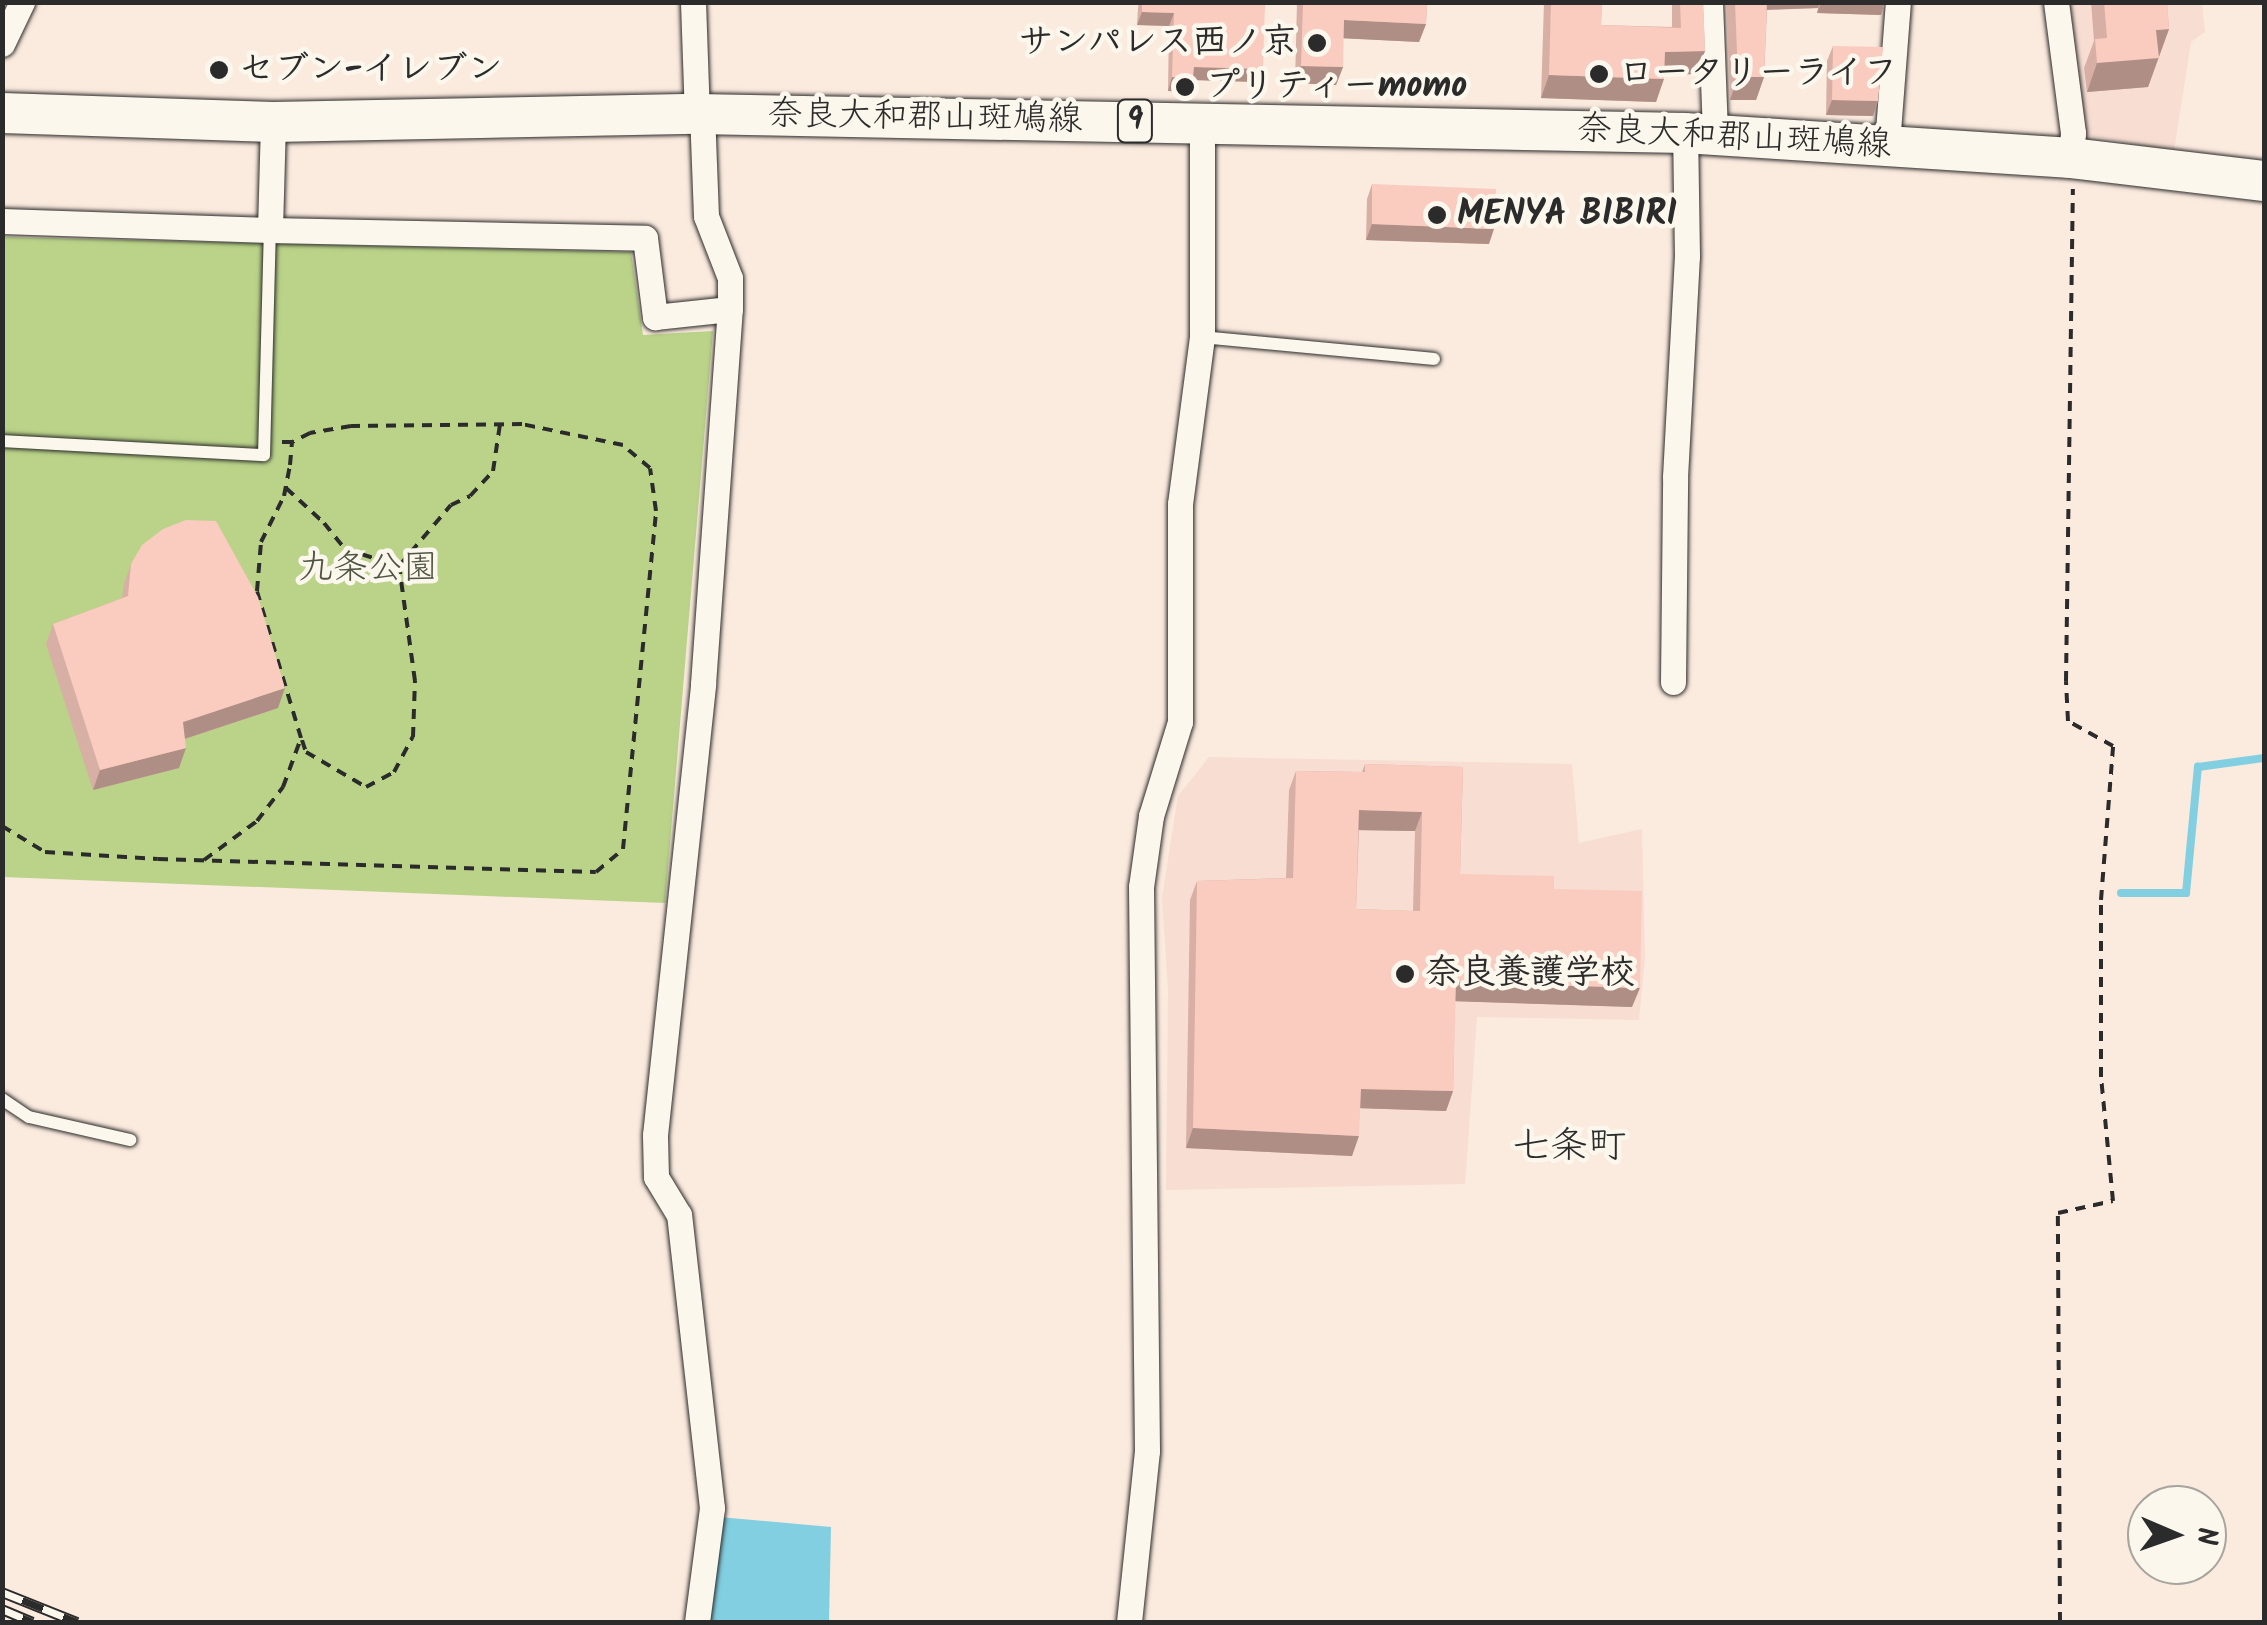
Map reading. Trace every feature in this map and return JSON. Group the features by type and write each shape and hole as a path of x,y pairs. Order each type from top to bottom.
{"main road":[{"name":"奈良大和郡山斑鳩線","path":"2,112 273,122 700,114 1700,134 2072,158 2264,181"}],"street":[{"path":"2,44 22,2"},
{"path":"693,2 706,216 730,278 730,310 703,684 655,1135 656,1177 679,1214 712,1508 697,1622"},
{"path":"1673,682 1674,477 1687,256 1710,2"},
{"path":"1887,144 1898,2"},
{"path":"2056,2 2073,133 2072,158"},
{"path":"270,230 273,122"},
{"path":"1129,1622 1147,1451 1141,887 1151,816 1180,722 1180,504 1202,337 1202,123"},
{"path":"2,221 646,238 654,318 730,310"}],"lane":[{"path":"2,441 264,455 270,230"},
{"path":"1202,337 1434,359"},
{"path":"2,1099 29,1117 130,1140"}],"path":[{"path":"2060,1622 2058,1212 2113,1201 2101,1077 2101,900 2112,746 2068,721 2066,681 2074,271 2072,158"},
{"path":"292,442 286,488 262,542 257,591 306,752 366,787 394,772 412,737 415,681 399,566 450,506 470,496 493,471 500,424"},
{"path":"2,826 44,852 204,860 596,872 623,850 656,511 650,468 623,445 522,424 351,426 310,433 292,442 264,442"},
{"path":"286,488 324,522 345,549 399,566"},
{"path":"204,860 258,821 284,787 302,738"}],"shaded area":[{"path":"2061,3 2202,3 2205,32 2191,42 2174,151 2073,133"},
{"name":"奈良養護学校","path":"1209,757 1572,764 1579,843 1642,829 1645,958 1639,1020 1477,1017 1465,1184 1166,1190 1168,990 1162,897 1178,796"}],"green space":[{"name":"九条公園","path":"3,237 631,252 643,335 713,331 665,903 3,877"}],"water":[{"path":"719,1517 831,1527 829,1622 708,1622"}],"building":[{"path":"1142,2 1265,2 1263,69 1194,67 1193,78 1172,77 1174,13 1142,12"},
{"path":"1303,2 1427,2 1426,24 1344,20 1343,67 1301,66"},
{"path":"1551,2 1602,2 1601,25 1681,28 1680,2 1703,2 1705,51 1665,52 1664,79 1549,75"},
{"path":"1735,2 1767,2 1764,77 1738,77"},
{"path":"2104,2 2167,2 2169,29 2156,30 2159,58 2097,63 2095,39 2107,38"},
{"path":"1833,46 1883,47 1878,101 1832,100"},
{"path":"1372,184 1496,189 1494,229 1372,224"},
{"path":"186,520 216,521 258,597 285,688 183,722 186,748 100,770 53,624 128,596 131,564 142,545 163,529"},
{"path":"1365,764 1463,767 1460,874 1554,876 1554,889 1642,891 1640,988 1456,982 1453,1091 1361,1089 1359,1136 1193,1128 1197,881 1293,878 1296,771 1365,772","holes":["1359,810 1422,812 1420,911 1356,909"]}],"waterway":[{"path":"2121,893 2186,893 2198,767 2264,758"}],"railway":[{"path":"2,1592 77,1622"},
{"path":"2,1609 32,1622"}],"place":[{"name":"サンパレス西ノ京","path":"1317,43"},
{"name":"セブン-イレブン","path":"219,70"},
{"name":"ロータリーライフ","path":"1599,74"},
{"name":"プリティーmomo","path":"1185,87"},
{"name":"MENYA BIBIRI","path":"1437,215"},
{"name":"奈良養護学校","path":"1405,974"}],"district":[{"name":"七条町","path":"1569,1148"}]}
